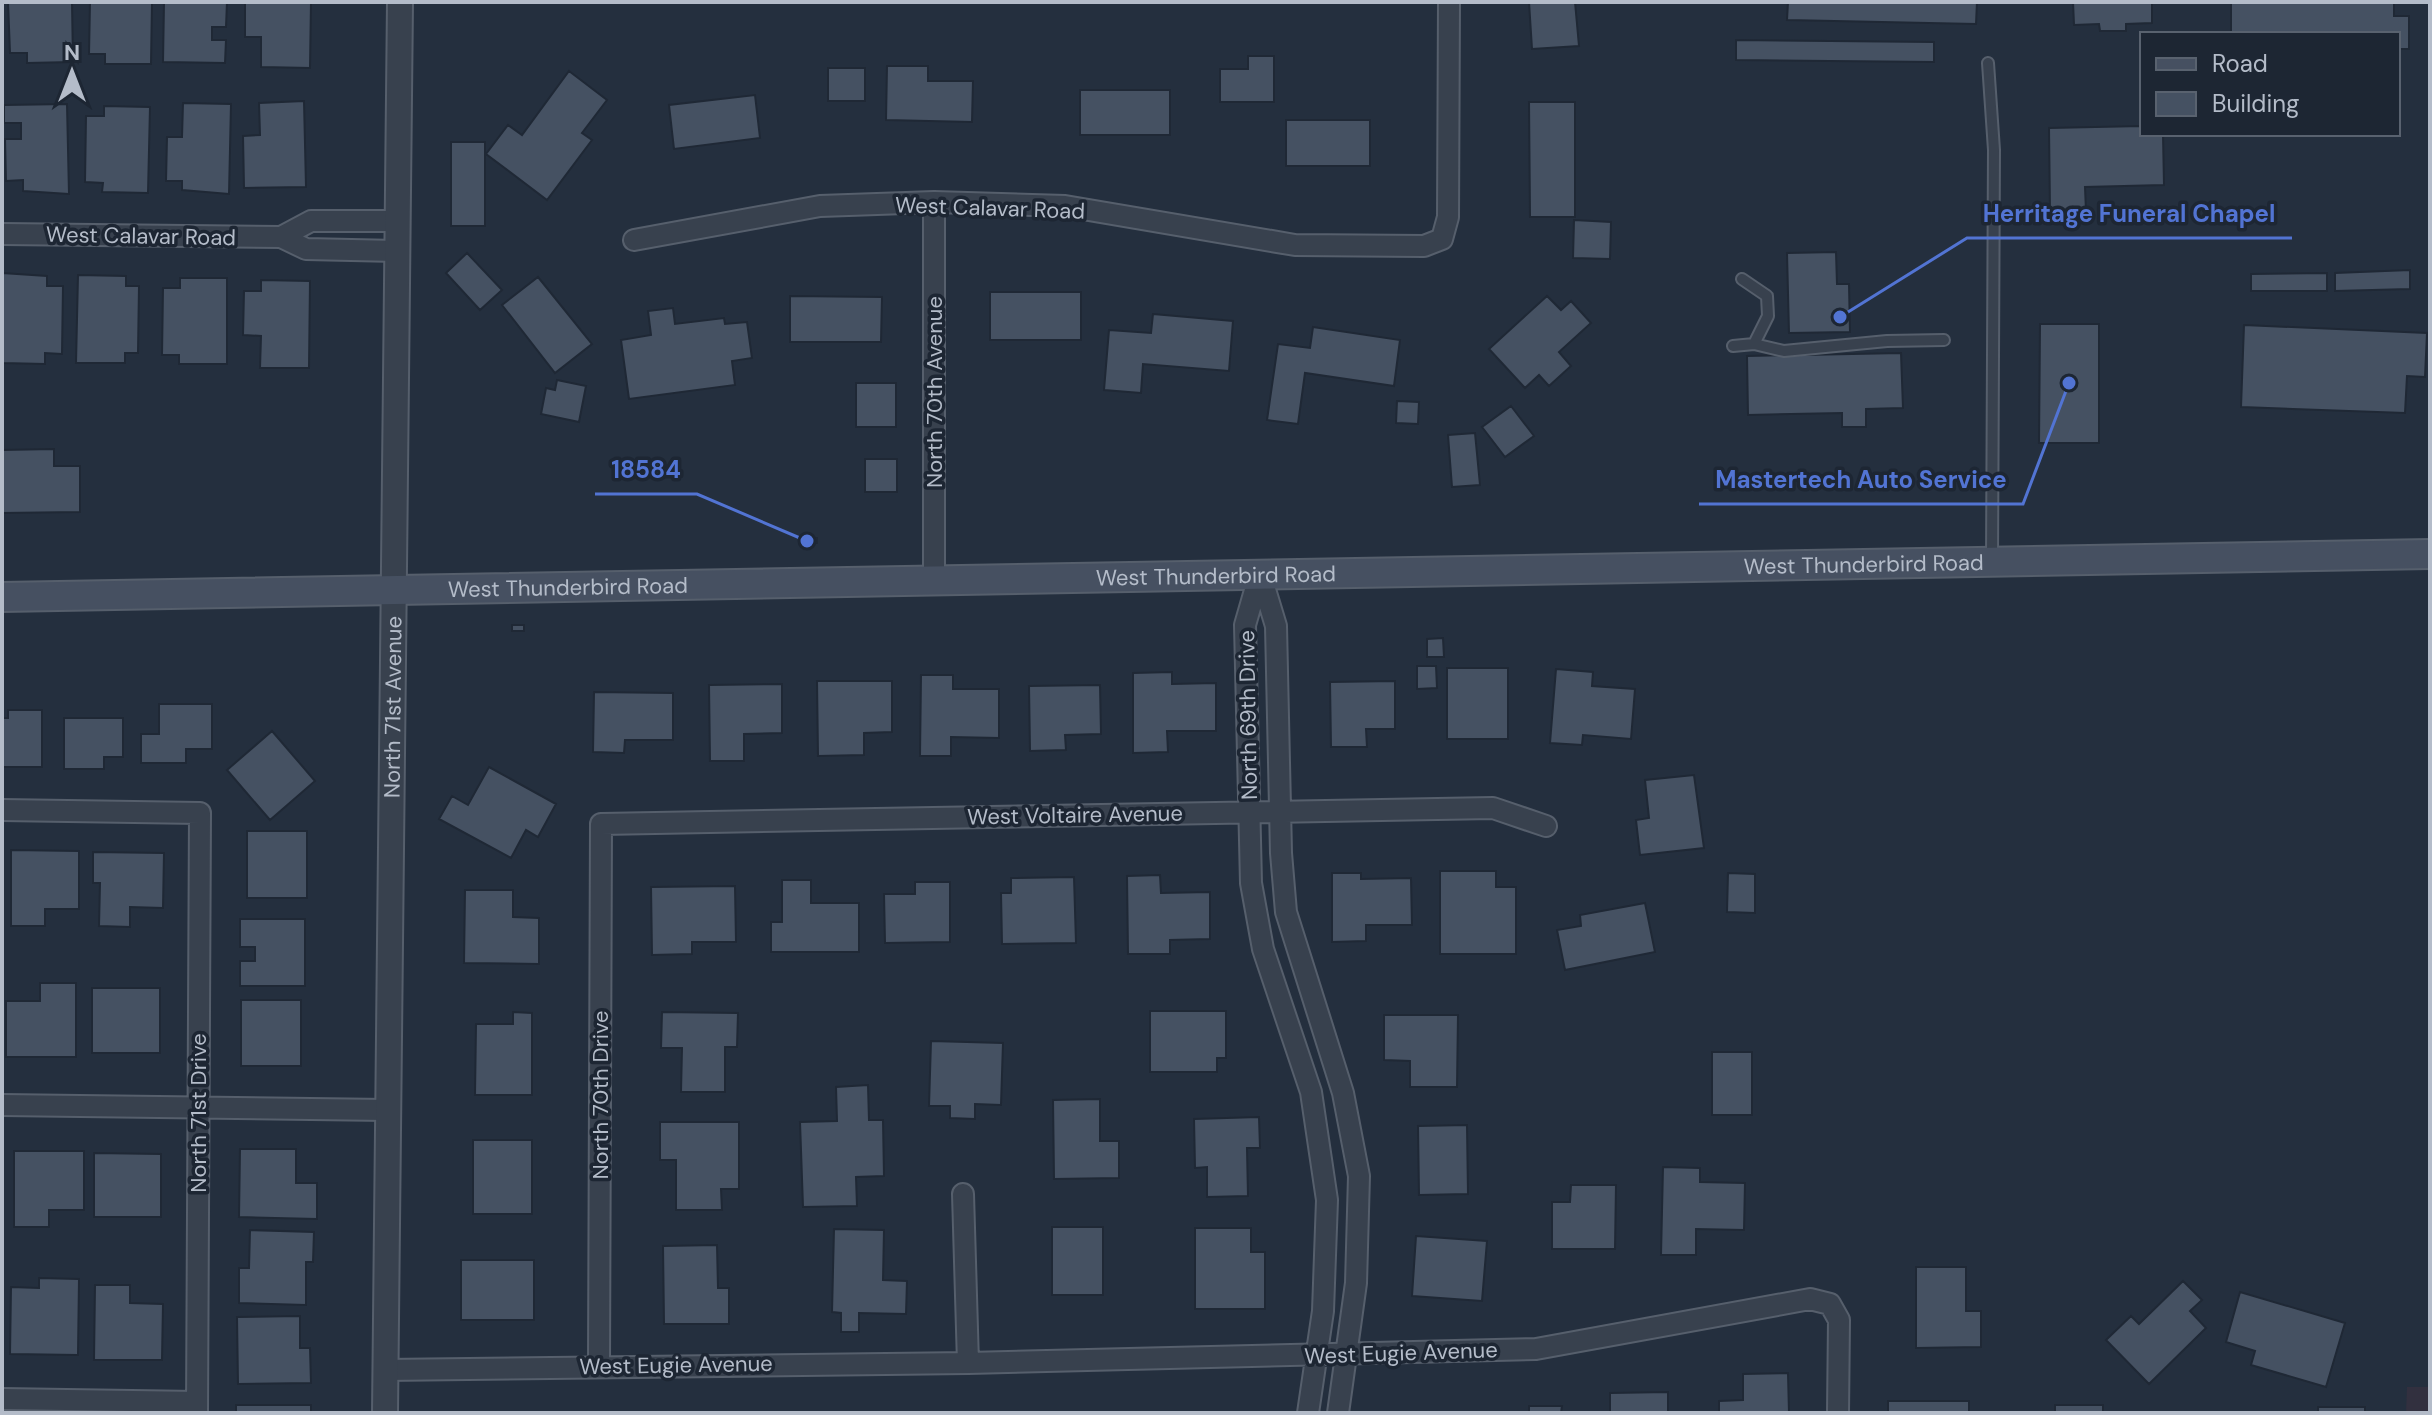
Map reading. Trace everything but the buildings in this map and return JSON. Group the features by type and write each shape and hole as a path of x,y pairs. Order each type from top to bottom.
{"main road":[{"name":"West Thunderbird Road","path":"2,597 2430,554"}],"street":[{"name":"North 71st Avenue","path":"385,1413 400,2"},
{"name":"West Calavar Road","path":"634,240 820,206 934,202 1065,206 1295,245 1424,246 1442,239 1448,217 1449,2"},
{"name":"North 70th Avenue","path":"934,202 934,581"},
{"name":"West Calavar Road","path":"281,237 311,221 397,221"},
{"path":"330,221 331,251"},
{"name":"West Calavar Road","path":"2,234 281,237 306,249 397,251"},
{"name":"North 69th Drive","path":"1260,573 1276,626 1286,912 1344,1097 1355,1149 1359,1247 1348,1355 1338,1413"},
{"name":"North 69th Drive","path":"1260,573 1245,625 1255,916 1313,1105 1323,1162 1328,1235 1317,1356 1308,1413"},
{"name":"West Voltaire Avenue","path":"601,824 1493,808 1546,826"},
{"name":"North 71st Drive","path":"2,810 200,813 197,1408"},
{"name":"North 70th Drive","path":"599,1366 601,824"},
{"path":"1313,1105 1344,1097"},
{"path":"2,1105 387,1110"},
{"path":"963,1194 968,1363"},
{"name":"West Eugie Avenue","path":"385,1370 968,1363 1536,1349 1586,1343 1810,1299 1830,1304 1839,1320 1838,1413"},
{"path":"2,1399 197,1408"}],"lane":[{"path":"1988,63 1994,150 1992,562"},
{"path":"1742,279 1767,296 1768,316 1754,344"},
{"path":"1733,346 1754,344 1784,351 1887,341 1944,340"}],"shaded area":[{"path":"2407,1387 2430,1387 2430,1413 2406,1413"}],"place":[{"name":"Herritage Funeral Chapel","path":"1840,317"},
{"name":"Mastertech Auto Service","path":"2069,383"},
{"name":"18584","path":"807,541"}]}
